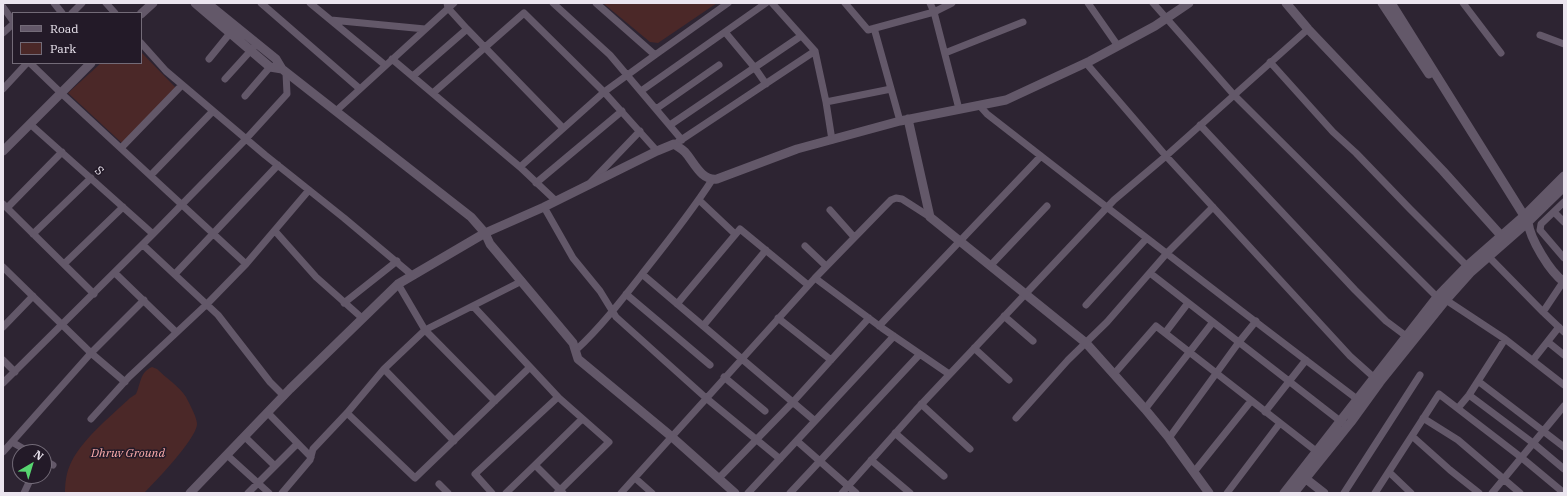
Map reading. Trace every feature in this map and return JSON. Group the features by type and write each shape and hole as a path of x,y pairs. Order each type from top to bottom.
{"street":[{"path":"54,3 61,12"},
{"path":"73,12 82,3"},
{"path":"106,3 114,12"},
{"path":"142,13 153,3"},
{"path":"195,3 231,32 276,59 284,71 470,217 485,233 490,244 522,280 572,343 576,350 578,359 672,437 735,493"},
{"path":"207,3 254,47 270,67 284,71"},
{"path":"261,3 360,89"},
{"path":"310,3 385,65"},
{"path":"336,111 425,29 447,6 454,3"},
{"path":"553,3 610,55 670,125 678,142 702,175 712,180 797,149 904,120 1006,100 1086,63 1118,46 1189,3"},
{"path":"596,3 655,55"},
{"path":"520,167 604,92 728,3"},
{"path":"641,91 766,3"},
{"path":"772,3 815,51 826,102 832,140"},
{"path":"845,3 868,30 934,12 952,3"},
{"path":"930,3 934,12 959,108"},
{"path":"1088,3 1118,46"},
{"path":"1153,3 1234,95 1436,297 1446,300 1505,339 1564,385"},
{"path":"1286,3 1308,29 1443,171 1503,239"},
{"path":"1382,3 1433,76"},
{"path":"1391,3 1433,76 1525,223 1548,266 1563,282 1542,312"},
{"path":"1464,3 1501,53"},
{"path":"447,6 484,48 563,128"},
{"path":"3,7 12,20"},
{"path":"434,93 524,13 604,92 657,150"},
{"path":"331,20 425,29"},
{"path":"945,52 1023,22"},
{"path":"3,33 12,23"},
{"path":"874,28 891,89 904,120 930,217"},
{"path":"413,76 467,29"},
{"path":"842,493 921,404 1114,200 1166,156 1308,29"},
{"path":"209,59 231,32"},
{"path":"725,32 755,68 766,84"},
{"path":"1540,34 1564,44"},
{"path":"670,125 801,36"},
{"path":"142,44 166,72 397,261 412,275"},
{"path":"225,79 254,47"},
{"path":"190,493 284,396 398,284 485,233 544,207 657,150 678,142 815,51"},
{"path":"392,59 434,93 556,200"},
{"path":"1270,62 1314,112 1467,266"},
{"path":"1086,63 1166,156 1350,356 1376,380"},
{"path":"3,89 26,64"},
{"path":"31,64 246,264"},
{"path":"3,151 90,64"},
{"path":"656,109 719,65"},
{"path":"245,96 270,67"},
{"path":"3,383 143,245 246,139 287,94 284,71"},
{"path":"121,148 182,85"},
{"path":"826,102 891,89"},
{"path":"979,105 987,114 1146,239 1357,399"},
{"path":"151,175 213,111"},
{"path":"536,183 622,111"},
{"name":"S","path":"30,124 153,234"},
{"path":"1200,126 1355,290 1386,321 1406,336"},
{"path":"590,183 640,132"},
{"path":"62,152 5,206 94,294"},
{"path":"879,326 1041,156"},
{"path":"175,274 278,165"},
{"path":"1525,223 1564,176"},
{"path":"33,234 91,178"},
{"path":"576,350 592,335 613,311 699,200 712,180"},
{"path":"1284,493 1302,476 1344,423 1406,336 1436,297 1467,266 1525,223 1564,187"},
{"path":"91,419 125,382 207,304 246,264 309,190"},
{"path":"621,493 808,285 891,200 896,198 902,199 930,217 1086,343 1169,438 1209,493"},
{"path":"699,200 735,234"},
{"path":"1564,202 1539,227 1564,258"},
{"path":"990,266 1047,206"},
{"path":"64,264 123,207"},
{"path":"544,207 573,258 600,291 616,317 706,398 780,459"},
{"path":"1016,418 1107,322 1167,254 1213,207"},
{"path":"830,210 854,237"},
{"path":"1554,212 1564,222"},
{"path":"677,304 739,229 741,229 808,285"},
{"path":"275,230 316,277 362,318"},
{"path":"1086,305 1146,239"},
{"path":"1294,493 1316,451 1344,423 1357,399 1376,380 1471,272 1503,239"},
{"path":"143,245 218,315 270,382 284,396"},
{"path":"805,246 826,266"},
{"path":"703,326 766,250"},
{"path":"1488,256 1561,330 1548,342 1533,360"},
{"path":"344,303 397,261"},
{"path":"4,270 33,296 91,353 125,382"},
{"path":"115,273 176,332"},
{"path":"1150,273 1344,423"},
{"path":"642,274 815,421"},
{"path":"815,278 879,326 949,374"},
{"path":"282,493 311,457 313,449 347,413 384,369 425,330 522,280"},
{"path":"398,284 425,330 494,401"},
{"path":"626,294 710,365"},
{"path":"3,327 33,296"},
{"path":"3,452 91,353 144,300"},
{"path":"1165,333 1188,303"},
{"path":"473,306 558,398 609,442 560,492 535,465"},
{"path":"1004,316 1033,341"},
{"path":"778,318 831,360"},
{"path":"719,478 793,402 869,318"},
{"path":"1169,438 1256,321"},
{"path":"1145,409 1213,322"},
{"path":"1114,374 1156,326 1316,451"},
{"path":"748,493 894,336"},
{"path":"1458,408 1469,395 1505,339"},
{"path":"1548,342 1564,355"},
{"path":"974,348 1009,380"},
{"path":"790,493 920,354"},
{"path":"3,360 15,372"},
{"path":"1265,412 1306,360"},
{"path":"347,413 415,478 529,368"},
{"path":"384,369 454,441"},
{"path":"1344,493 1420,375"},
{"path":"724,377 765,411"},
{"path":"1478,381 1564,447"},
{"path":"1375,493 1438,394 1522,458 1564,493"},
{"path":"1469,395 1533,443 1564,469"},
{"path":"492,493 475,474 558,398"},
{"path":"1194,472 1251,401"},
{"path":"921,404 970,449"},
{"path":"1492,493 1533,443 1561,416 1564,406"},
{"path":"268,413 311,457"},
{"path":"1423,418 1458,440 1520,493"},
{"path":"506,493 582,419"},
{"path":"1227,493 1280,423"},
{"path":"895,433 944,476"},
{"path":"1412,436 1450,470 1479,493"},
{"path":"245,437 275,466"},
{"path":"797,441 856,493"},
{"path":"248,493 297,444"},
{"path":"228,455 269,493"},
{"path":"871,460 910,493"},
{"path":"1389,472 1411,493"},
{"path":"1302,476 1324,493"},
{"path":"635,478 652,493"},
{"path":"439,484 448,493"}],"green space":[{"path":"603,3 717,3 658,43 650,42"},
{"path":"142,53 176,88 123,144 68,93 100,64 142,64"},
{"name":"Dhruv Ground","path":"152,367 157,369 186,397 197,422 195,432 190,440 183,450 144,493 65,493 70,465 81,447 97,429 136,394 141,378 148,369"}]}
